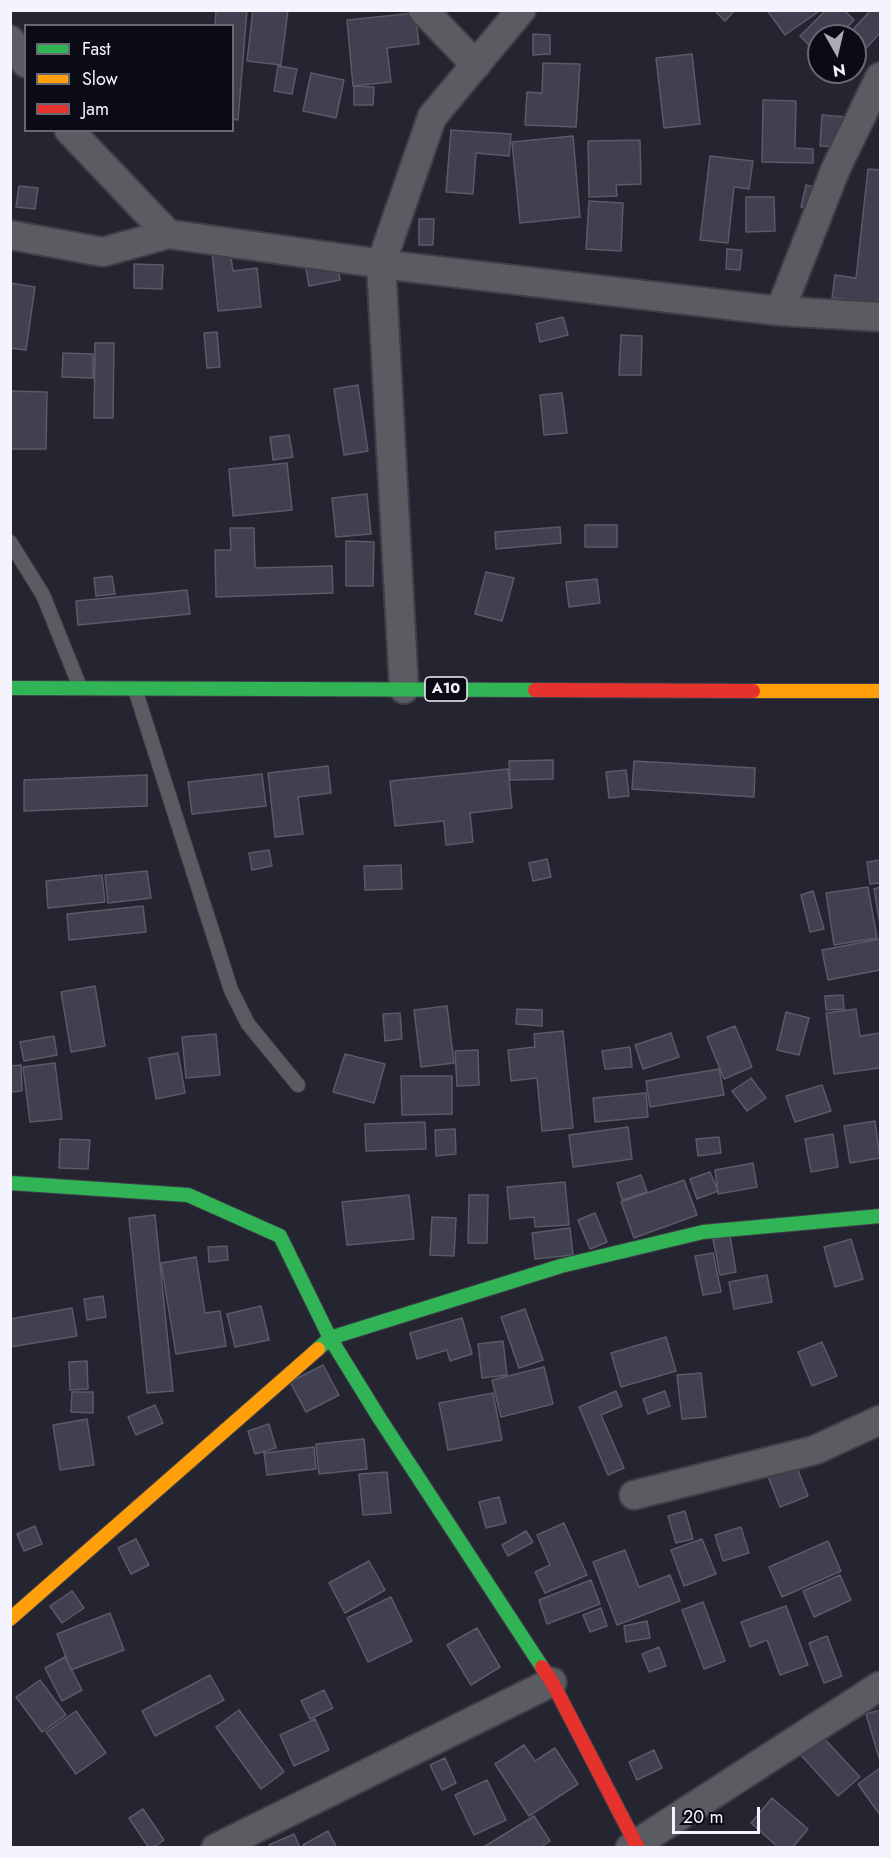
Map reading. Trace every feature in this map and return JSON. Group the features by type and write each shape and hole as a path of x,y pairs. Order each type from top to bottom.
{"main road":[{"name":"A10","path":"10,688 880,691"},
{"path":"10,1183 188,1196 280,1236 330,1338 552,1682 634,1846"},
{"path":"10,1619 330,1338 561,1266 703,1232 880,1215"}],"street":[{"path":"423,10 476,65"},
{"path":"404,689 381,264 432,117 521,10"},
{"path":"10,40 24,60"},
{"path":"780,311 836,168 880,77"},
{"path":"71,132 168,234"},
{"path":"10,235 103,252 168,234 381,264 780,311 880,317"},
{"path":"634,1495 815,1450 880,1420"},
{"path":"216,1848 552,1682"},
{"path":"634,1846 880,1686"}],"lane":[{"path":"10,542 43,595 81,688"},
{"path":"135,689 231,990 248,1024 298,1085"}],"building":[{"path":"216,10 247,10 238,120 234,119 234,24 215,24"},
{"path":"253,10 288,10 281,65 247,61"},
{"path":"714,10 735,10 725,21"},
{"path":"767,10 821,10 785,35"},
{"path":"826,10 844,10 854,20 850,24 812,24"},
{"path":"871,10 880,10 880,33 867,47 867,24 858,24"},
{"path":"415,13 419,44 387,48 391,82 353,86 347,20"},
{"path":"807,29 807,43 800,36"},
{"path":"533,34 550,35 550,54 533,55"},
{"path":"692,54 700,124 664,128 656,58"},
{"path":"543,63 580,64 576,127 525,125 527,92 542,93"},
{"path":"278,66 297,69 292,94 274,91"},
{"path":"311,73 344,80 336,118 303,111"},
{"path":"354,86 374,87 373,105 354,105"},
{"path":"763,100 796,101 795,148 813,149 813,163 762,162"},
{"path":"822,115 846,117 844,147 820,146"},
{"path":"451,130 511,134 509,156 476,153 473,194 446,192"},
{"path":"573,136 580,217 520,223 512,142"},
{"path":"640,140 641,184 616,185 617,196 589,197 588,141"},
{"path":"710,156 753,161 749,189 734,187 728,243 700,240"},
{"path":"868,169 880,170 880,303 832,298 835,275 856,278"},
{"path":"806,185 831,191 826,212 801,207"},
{"path":"19,186 38,188 35,209 16,207"},
{"path":"746,197 774,197 775,231 746,232"},
{"path":"589,201 623,203 621,251 586,249"},
{"path":"419,219 434,219 433,245 419,245"},
{"path":"727,249 742,250 740,270 726,269"},
{"path":"230,251 233,271 257,268 261,307 218,311 212,252"},
{"path":"336,258 340,280 309,286 305,264"},
{"path":"134,264 163,265 162,289 134,288"},
{"path":"10,283 35,287 26,350 10,348"},
{"path":"563,317 568,335 540,342 536,324"},
{"path":"217,332 220,367 207,368 204,333"},
{"path":"621,335 642,336 641,375 619,375"},
{"path":"95,343 114,343 113,418 94,418"},
{"path":"63,353 93,354 93,378 62,377"},
{"path":"358,385 368,451 344,455 334,389"},
{"path":"10,391 47,392 46,449 10,449"},
{"path":"562,393 567,433 544,435 540,395"},
{"path":"289,435 293,457 273,460 270,437"},
{"path":"287,463 292,510 233,516 229,469"},
{"path":"367,494 371,534 336,537 332,498"},
{"path":"585,525 617,525 617,547 585,547"},
{"path":"560,527 561,543 496,549 495,532"},
{"path":"230,528 254,528 255,568 332,566 333,593 216,597 215,550 231,550"},
{"path":"346,541 374,542 373,586 346,586"},
{"path":"486,572 514,578 502,621 475,614"},
{"path":"112,576 115,594 96,596 94,578"},
{"path":"597,579 600,603 569,607 566,582"},
{"path":"187,590 190,614 78,625 76,601"},
{"path":"553,760 553,779 510,780 509,761"},
{"path":"634,761 755,768 754,797 632,789"},
{"path":"328,766 331,793 298,797 303,834 275,837 268,773"},
{"path":"508,769 512,808 470,813 473,842 446,845 444,821 395,826 390,781"},
{"path":"626,770 629,796 609,798 606,772"},
{"path":"262,774 266,806 192,814 188,782"},
{"path":"147,775 147,806 24,811 24,780"},
{"path":"269,850 272,866 252,870 249,853"},
{"path":"547,859 551,877 533,881 529,863"},
{"path":"880,860 880,883 870,884 867,862"},
{"path":"401,865 402,889 365,890 364,866"},
{"path":"147,871 151,898 108,903 105,875"},
{"path":"102,875 105,902 48,908 46,881"},
{"path":"868,887 877,938 834,945 826,893"},
{"path":"880,887 880,925 874,889"},
{"path":"813,891 824,929 810,932 801,895"},
{"path":"143,906 146,932 69,940 67,914"},
{"path":"880,939 880,970 828,980 822,950"},
{"path":"95,986 105,1046 71,1052 61,992"},
{"path":"843,995 844,1009 826,1010 825,996"},
{"path":"447,1006 454,1063 421,1067 414,1010"},
{"path":"517,1009 542,1010 542,1026 516,1024"},
{"path":"856,1009 860,1036 880,1033 880,1068 834,1074 826,1013"},
{"path":"786,1012 809,1018 799,1055 777,1050"},
{"path":"400,1013 402,1039 385,1041 383,1014"},
{"path":"735,1026 752,1067 724,1079 707,1037"},
{"path":"563,1031 573,1128 542,1131 537,1078 511,1081 508,1050 535,1047 534,1034"},
{"path":"671,1033 679,1057 643,1069 635,1045"},
{"path":"216,1034 220,1075 186,1078 182,1037"},
{"path":"54,1036 57,1055 24,1061 20,1042"},
{"path":"630,1047 632,1067 605,1069 602,1051"},
{"path":"478,1050 479,1085 457,1086 455,1051"},
{"path":"178,1053 185,1093 156,1099 149,1058"},
{"path":"345,1054 385,1064 374,1103 333,1092"},
{"path":"55,1063 62,1119 30,1122 23,1067"},
{"path":"21,1065 22,1091 10,1092 10,1066"},
{"path":"719,1069 724,1095 650,1107 646,1081"},
{"path":"401,1076 452,1076 452,1114 402,1115"},
{"path":"751,1078 766,1098 747,1111 732,1091"},
{"path":"822,1085 831,1111 795,1122 786,1096"},
{"path":"646,1093 648,1117 595,1122 593,1098"},
{"path":"875,1121 880,1158 850,1163 844,1126"},
{"path":"425,1122 426,1149 366,1151 365,1124"},
{"path":"628,1127 632,1159 573,1167 569,1135"},
{"path":"455,1129 456,1154 436,1156 435,1130"},
{"path":"833,1134 838,1167 811,1172 805,1139"},
{"path":"719,1137 721,1153 698,1156 696,1139"},
{"path":"60,1139 90,1140 88,1169 59,1168"},
{"path":"753,1163 757,1187 718,1194 715,1170"},
{"path":"710,1172 718,1191 697,1199 690,1179"},
{"path":"641,1175 647,1192 622,1200 617,1183"},
{"path":"684,1180 697,1215 634,1238 621,1202"},
{"path":"565,1182 569,1225 535,1227 534,1217 510,1219 507,1187"},
{"path":"409,1195 414,1239 347,1245 342,1202"},
{"path":"469,1195 488,1195 487,1243 468,1243"},
{"path":"595,1213 607,1242 590,1249 578,1220"},
{"path":"155,1215 173,1391 147,1393 129,1218"},
{"path":"432,1217 456,1218 454,1256 430,1255"},
{"path":"570,1228 573,1255 535,1259 532,1233"},
{"path":"730,1236 736,1272 720,1275 713,1239"},
{"path":"851,1239 863,1279 835,1287 824,1247"},
{"path":"227,1246 228,1260 209,1262 208,1247"},
{"path":"713,1253 721,1292 703,1295 695,1256"},
{"path":"196,1257 205,1313 220,1311 226,1346 176,1354 161,1263"},
{"path":"767,1275 772,1302 734,1309 729,1282"},
{"path":"103,1296 106,1317 87,1320 84,1299"},
{"path":"261,1306 269,1340 235,1347 227,1314"},
{"path":"72,1308 77,1336 10,1347 10,1319"},
{"path":"525,1309 543,1360 519,1368 501,1317"},
{"path":"462,1318 472,1354 450,1361 447,1350 417,1359 410,1333"},
{"path":"666,1337 676,1371 621,1387 611,1353"},
{"path":"503,1341 507,1375 482,1378 478,1344"},
{"path":"822,1342 837,1376 812,1386 798,1352"},
{"path":"87,1361 88,1389 70,1390 69,1362"},
{"path":"323,1365 339,1395 306,1412 290,1382"},
{"path":"544,1367 553,1404 501,1417 492,1380"},
{"path":"701,1373 706,1417 682,1419 677,1375"},
{"path":"616,1391 622,1406 601,1415 624,1468 608,1475 579,1407"},
{"path":"665,1391 670,1406 648,1414 643,1399"},
{"path":"72,1392 93,1392 93,1413 71,1412"},
{"path":"493,1393 502,1440 448,1450 439,1403"},
{"path":"155,1405 163,1423 136,1435 128,1417"},
{"path":"87,1419 94,1465 60,1470 53,1425"},
{"path":"269,1424 276,1448 255,1454 248,1431"},
{"path":"364,1439 367,1469 319,1474 316,1444"},
{"path":"314,1447 316,1469 267,1475 264,1453"},
{"path":"794,1460 808,1496 780,1507 766,1471"},
{"path":"387,1472 391,1513 363,1515 359,1474"},
{"path":"499,1497 506,1523 486,1528 479,1502"},
{"path":"685,1511 693,1539 676,1543 668,1516"},
{"path":"564,1523 587,1575 545,1593 535,1572 550,1565 537,1535"},
{"path":"35,1526 42,1544 24,1551 17,1534"},
{"path":"741,1527 749,1553 723,1561 715,1535"},
{"path":"526,1531 533,1542 508,1556 502,1545"},
{"path":"136,1539 149,1565 131,1574 118,1548"},
{"path":"702,1539 716,1574 684,1586 671,1550"},
{"path":"828,1541 841,1571 782,1597 769,1567"},
{"path":"625,1550 639,1587 670,1575 680,1601 617,1625 593,1562"},
{"path":"369,1561 385,1590 345,1613 329,1583"},
{"path":"840,1575 851,1600 814,1617 803,1591"},
{"path":"591,1580 600,1604 547,1624 539,1600"},
{"path":"72,1591 84,1608 62,1623 50,1606"},
{"path":"391,1597 412,1641 368,1662 347,1618"},
{"path":"703,1602 725,1661 704,1669 682,1610"},
{"path":"786,1606 808,1665 780,1675 767,1640 750,1647 741,1622"},
{"path":"601,1608 607,1626 590,1632 583,1615"},
{"path":"110,1613 124,1650 71,1670 57,1634"},
{"path":"647,1621 650,1638 626,1642 624,1626"},
{"path":"477,1628 500,1667 471,1685 447,1645"},
{"path":"827,1636 842,1676 824,1683 809,1643"},
{"path":"659,1647 666,1666 649,1672 642,1654"},
{"path":"65,1657 82,1690 62,1701 45,1668"},
{"path":"210,1675 224,1700 155,1736 142,1711"},
{"path":"40,1680 66,1715 42,1732 16,1697"},
{"path":"324,1690 333,1708 310,1719 301,1701"},
{"path":"239,1710 284,1772 261,1789 216,1727"},
{"path":"880,1710 880,1761 866,1714"},
{"path":"76,1711 106,1753 76,1774 46,1732"},
{"path":"315,1719 329,1750 294,1766 280,1735"},
{"path":"821,1735 860,1777 838,1796 800,1754"},
{"path":"524,1745 535,1761 555,1748 578,1784 529,1816 495,1764"},
{"path":"654,1750 662,1768 637,1780 629,1762"},
{"path":"445,1758 456,1783 442,1790 430,1765"},
{"path":"880,1768 880,1815 858,1784"},
{"path":"487,1780 506,1820 474,1835 455,1795"},
{"path":"772,1798 808,1829 792,1848 779,1848 751,1823"},
{"path":"143,1809 164,1840 153,1848 149,1848 129,1818"},
{"path":"534,1816 550,1841 540,1848 482,1848"},
{"path":"328,1831 337,1848 305,1848 303,1845"},
{"path":"294,1834 300,1848 270,1848 269,1845"}],"traffic: fast":[{"path":"10,688 535,690"},
{"path":"10,1183 188,1195 280,1236 330,1338 380,1419 542,1667"},
{"path":"318,1349 330,1338 561,1266 703,1232 880,1216"}],"traffic: slow":[{"path":"753,691 880,691"},
{"path":"10,1619 318,1349"}],"traffic: jam":[{"path":"535,690 753,691"},
{"path":"542,1667 552,1682 638,1848"}]}
